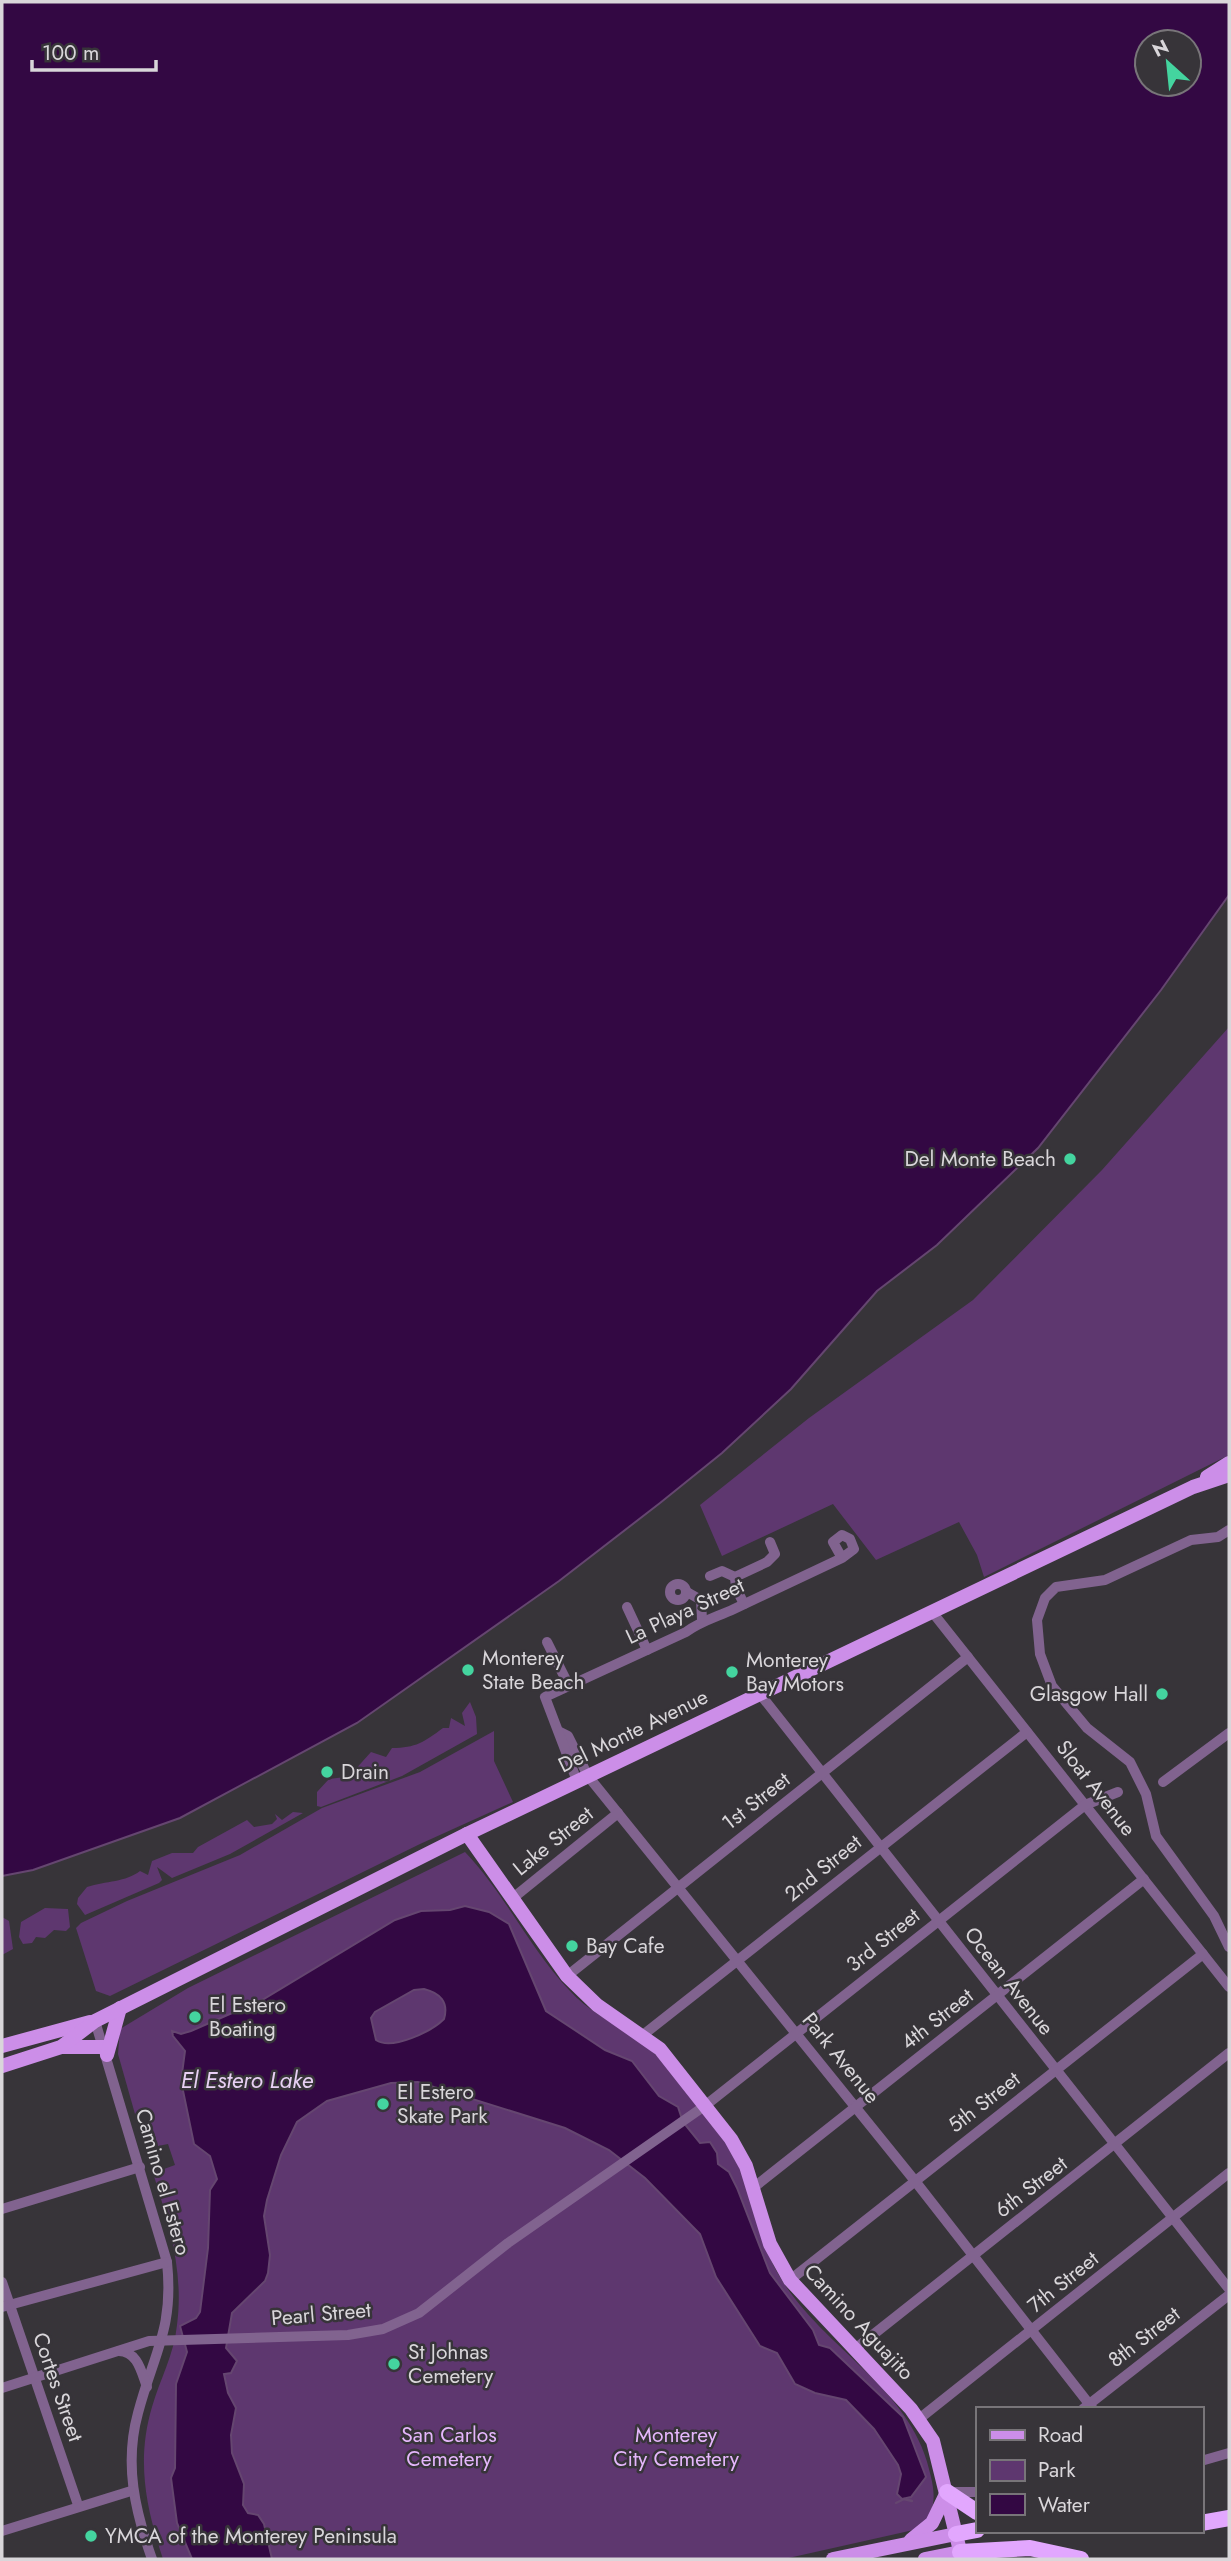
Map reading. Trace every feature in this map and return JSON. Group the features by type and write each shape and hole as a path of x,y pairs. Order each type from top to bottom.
{"highway":[{"path":"947,2492 976,2511"},
{"path":"1203,2523 1229,2518"},
{"path":"956,2534 976,2530"},
{"path":"961,2556 1003,2548 1046,2550 1081,2559"},
{"path":"997,2559 1046,2550"}],"main road":[{"name":"Del Monte Avenue","path":"1193,1487 1229,1463"},
{"name":"Del Monte Avenue","path":"2,2046 94,2021 467,1834 1193,1487 1229,1475"},
{"name":"Camino Aguajito","path":"467,1834 567,1976 597,2005 643,2035 670,2059 736,2146 753,2188 766,2234 790,2280 919,2419 937,2451 961,2556"},
{"path":"61,2047 105,2051 120,2008"},
{"name":"Del Monte Avenue","path":"2,2066 61,2047 94,2021"},
{"path":"901,2545 929,2527 947,2492"},
{"path":"833,2559 956,2534"},
{"path":"925,2559 961,2556"}],"street":[{"path":"1229,1530 1218,1537 1191,1540 1105,1580 1061,1585 1048,1594 1038,1611 1040,1654 1052,1686 1087,1728 1126,1756 1146,1794 1156,1836 1214,1916 1229,1947"},
{"path":"710,1576 722,1571 735,1577 767,1562 775,1554 770,1542"},
{"name":"La Playa Street","path":"545,1697 686,1632 702,1620 744,1604 842,1558"},
{"path":"735,1577 736,1588 744,1604"},
{"path":"687,1592 701,1600 702,1620"},
{"path":"627,1607 647,1650"},
{"name":"Sloat Avenue","path":"933,1613 1229,1987"},
{"path":"547,1642 569,1686"},
{"name":"1st Street","path":"567,1976 968,1657"},
{"name":"Ocean Avenue","path":"760,1694 820,1775 1229,2290"},
{"name":"Park Avenue","path":"545,1697 560,1732 568,1735 582,1779 618,1813 679,1886 915,2181 1088,2407"},
{"name":"2nd Street","path":"643,2035 1027,1732"},
{"path":"1163,1782 1229,1733"},
{"name":"3rd Street","path":"706,2105 1085,1805 1118,1792"},
{"name":"Lake Street","path":"513,1898 618,1813"},
{"name":"4th Street","path":"753,2188 1144,1880"},
{"name":"5th Street","path":"790,2280 1203,1954"},
{"name":"Camino el Estero","path":"94,2021 167,2262 170,2302 163,2340 138,2413 131,2491 152,2559"},
{"name":"6th Street","path":"855,2349 1229,2053"},
{"name":"Pearl Street","path":"2,2388 163,2340 348,2335 383,2329 426,2308 508,2243 706,2105"},
{"path":"2,2208 140,2167"},
{"name":"7th Street","path":"919,2419 1229,2173"},
{"path":"6,2306 167,2262"},
{"name":"Cortes Street","path":"2,2282 6,2306 78,2505"},
{"name":"8th Street","path":"1088,2407 1229,2295"},
{"path":"119,2351 130,2353 136,2360 147,2387"},
{"path":"1203,2460 1229,2453"},
{"path":"2,2531 78,2505 131,2491"},
{"path":"947,2492 976,2492"}],"green space":[{"path":"1229,1027 1229,1455 984,1577 977,1555 959,1522 876,1560 833,1504 722,1556 700,1505 809,1418 973,1300 1102,1170"},
{"path":"470,1702 476,1717 477,1734 402,1776 321,1807 317,1806 317,1792 329,1779 345,1777 353,1772 371,1752 386,1757 392,1748 419,1743 443,1728 449,1728 451,1718 465,1726 462,1713"},
{"path":"494,1731 494,1761 513,1802 420,1844 110,1996 96,1991 76,1928 81,1923 127,1901 240,1855 322,1808 420,1772"},
{"path":"293,1812 303,1813 230,1854 172,1878 157,1867 162,1880 159,1883 85,1915 77,1904 78,1898 87,1887 122,1879 140,1871 148,1875 152,1861 172,1853 193,1853 198,1847 247,1820 254,1827 272,1824 277,1819 275,1814 282,1820"},
{"path":"465,1852 570,1991 587,2006 634,2037 666,2065 689,2091 728,2145 744,2178 766,2248 783,2282 823,2330 889,2396 922,2447 934,2499 928,2518 918,2529 784,2559 163,2559 148,2503 144,2465 147,2427 173,2347 179,2305 174,2248 153,2173 175,2165 168,2144 158,2146 147,2110 135,2114 118,2054 120,2029 188,1988"},
{"path":"45,1908 68,1909 70,1927 66,1931 54,1930 45,1938 36,1937 32,1943 23,1944 19,1937 21,1922"},
{"path":"2,1917 9,1921 13,1949 2,1955"}],"water":[{"path":"2,2 1229,2 1229,895 1161,990 1038,1148 937,1245 877,1291 791,1389 722,1453 559,1581 357,1723 180,1818 33,1870 2,1876"},
{"name":"El Estero Lake","path":"465,1906 489,1912 509,1924 546,2011 605,2050 632,2061 659,2096 678,2107 683,2122 700,2143 710,2142 717,2153 718,2164 729,2172 737,2188 770,2273 813,2330 819,2345 830,2348 903,2417 926,2477 911,2497 902,2499 897,2494 901,2474 898,2465 874,2429 846,2400 815,2393 795,2384 777,2353 760,2346 716,2277 700,2234 645,2178 609,2150 565,2128 418,2082 391,2083 327,2101 297,2122 281,2155 267,2200 264,2216 270,2255 268,2273 265,2281 232,2313 226,2348 237,2361 231,2373 224,2374 228,2393 236,2408 231,2435 232,2453 244,2484 243,2505 248,2513 258,2515 264,2524 272,2559 192,2559 177,2523 171,2478 175,2468 176,2384 187,2352 180,2326 196,2318 200,2312 208,2248 210,2190 217,2179 210,2156 194,2144 181,2081 185,2051 172,2031 181,2034 191,2031 262,2000 395,1920 421,1911 450,1910","holes":["414,1990 430,1991 442,1999 444,2019 412,2038 392,2043 376,2040 371,2018 375,2012"]}],"waterway":[{"path":"896,2503 904,2499 912,2501"}],"place":[{"name":"Del Monte Beach","path":"1070,1159"},
{"name":"Monterey State Beach","path":"468,1670"},
{"name":"Monterey Bay Motors","path":"732,1672"},
{"name":"Glasgow Hall","path":"1162,1694"},
{"name":"Drain","path":"327,1772"},
{"name":"Bay Cafe","path":"572,1946"},
{"name":"El Estero Boating","path":"195,2017"},
{"name":"El Estero Skate Park","path":"383,2104"},
{"name":"St Johnas Cemetery","path":"394,2364"},
{"name":"YMCA of the Monterey Peninsula","path":"91,2536"}],"park label":[{"name":"San Carlos Cemetery","path":"449,2447"},
{"name":"Monterey City Cemetery","path":"676,2447"}]}
